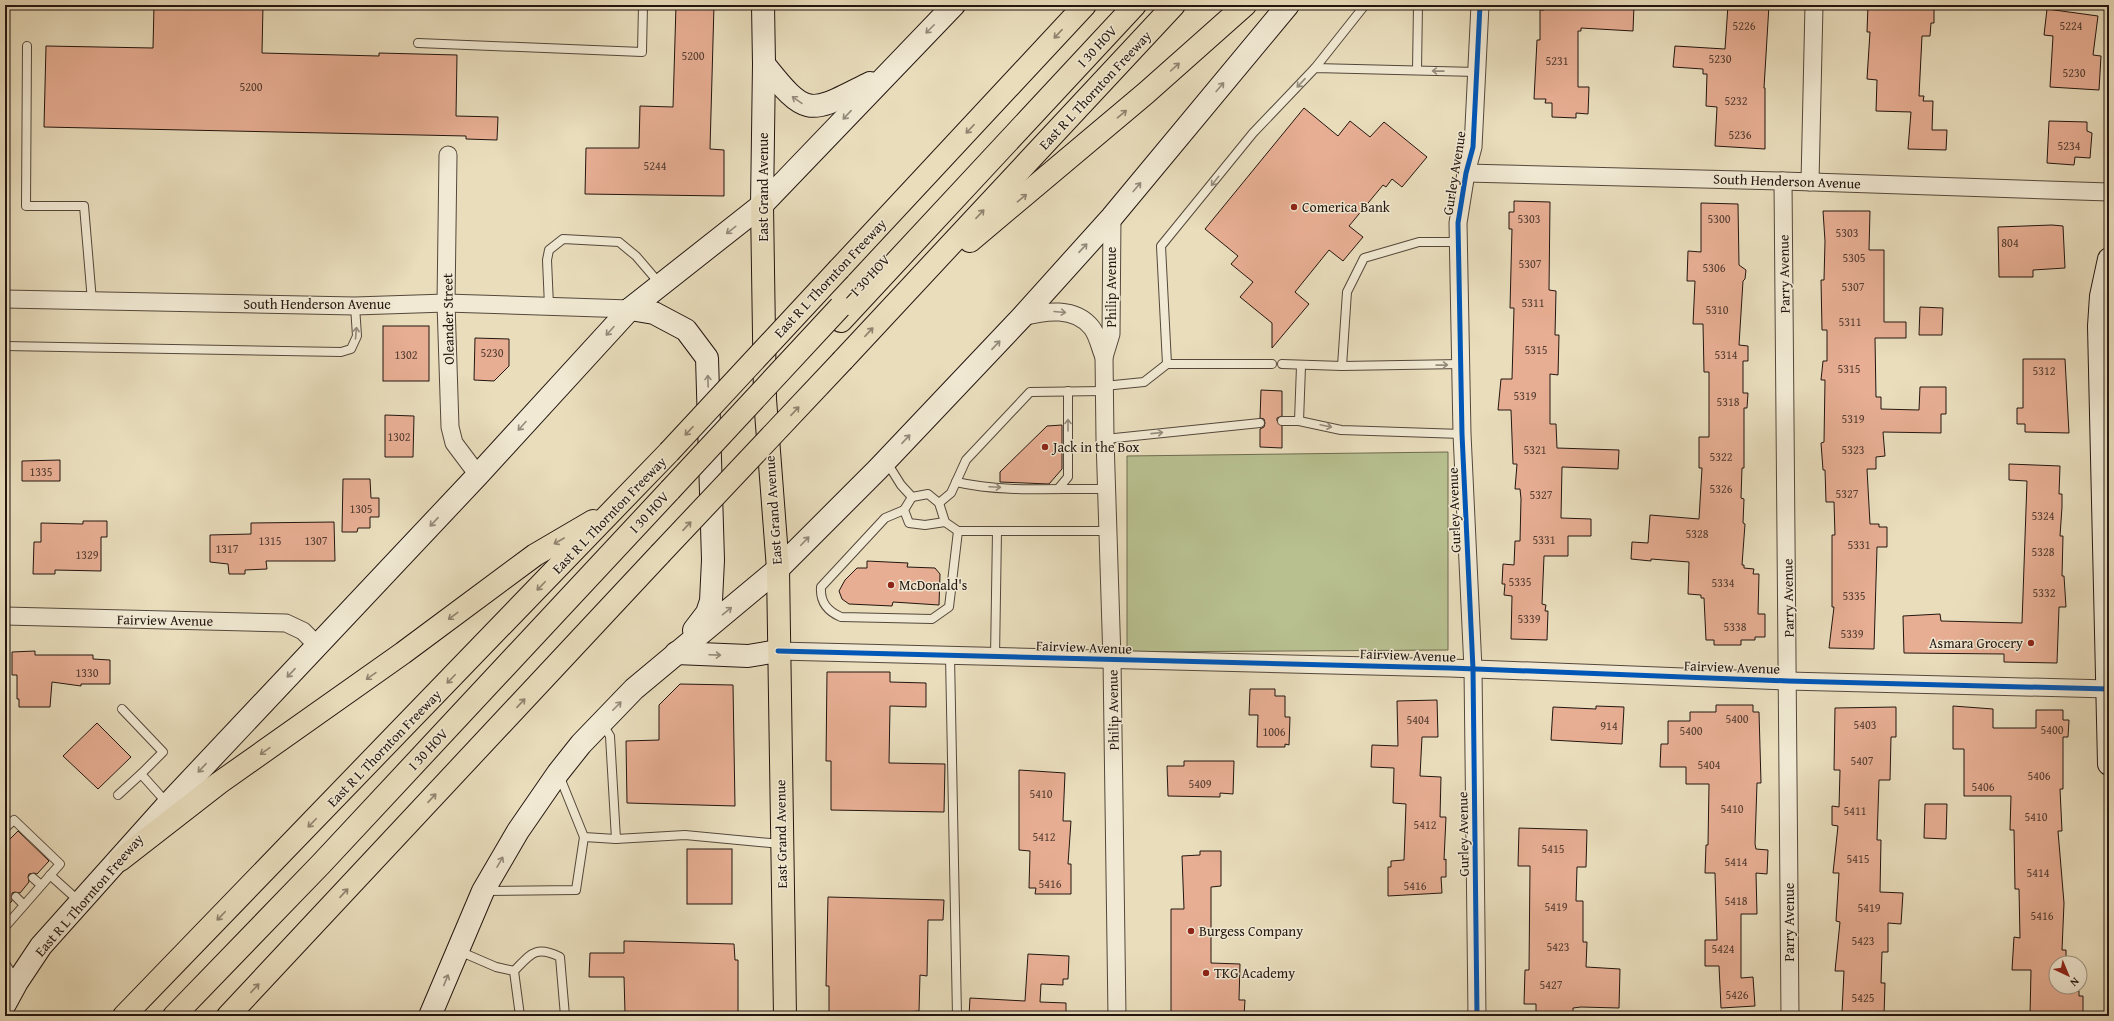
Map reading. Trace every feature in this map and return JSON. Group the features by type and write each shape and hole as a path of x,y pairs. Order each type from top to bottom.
{"main road":[{"name":"East Grand Avenue","path":"763,5 764,64 762,205 765,400 778,569 778,651 785,1016"},
{"name":"East R L Thornton Freeway","path":"5,1004 17,982 41,946 120,860 168,804 478,475 630,309 762,205 954,5"},
{"name":"East R L Thornton Freeway","path":"124,1016 617,507 1085,5"},
{"name":"I 30 HOV","path":"190,1016 840,314 1122,5"},
{"name":"I 30 HOV","path":"840,314 1136,5"},
{"name":"East R L Thornton Freeway","path":"228,1016 896,304 1174,5"},
{"path":"896,304 1146,93 1245,5"},
{"path":"430,1016 483,891 518,831 558,773 601,722 634,689 778,569 886,461 1022,317 1112,217 1288,5"},
{"path":"764,64 785,90 800,103 813,107 826,105 884,77"},
{"path":"2109,259 2100,296 2099,326 2109,764"},
{"path":"630,309 654,313 686,330 706,358 713,560 711,601 707,613 676,653"},
{"name":"I 30 HOV","path":"174,1016 321,864 670,497"},
{"path":"120,860 220,783 403,653 535,555 617,507"},
{"path":"676,653 748,656 778,651"}],"street":[{"name":"Gurley Avenue","path":"1477,1016 1473,669 1462,434 1458,223 1466,173 1473,147 1480,5"},
{"path":"1810,182 1814,5"},
{"name":"Oleander Street","path":"448,155 446,303 450,427 454,443 478,475"},
{"name":"South Henderson Avenue","path":"1466,173 1783,181 2109,192"},
{"name":"Parry Avenue","path":"1783,181 1790,1016"},
{"name":"Philip Avenue","path":"1112,217 1111,334 1104,357 1104,389 1112,660 1117,1016"},
{"name":"South Henderson Avenue","path":"5,299 355,306 446,303 630,309"},
{"name":"Philip Avenue","path":"1022,317 1046,311 1070,313 1086,322 1093,329 1104,357"},
{"name":"Fairview Avenue","path":"5,616 286,623 303,631 318,644"},
{"name":"Fairview Avenue","path":"778,651 1473,669 1788,681 2108,689"}],"lane":[{"path":"418,43 642,52 643,5"},
{"path":"1167,364 1161,246 1253,133 1315,68 1366,5"},
{"path":"1417,70 1418,5"},
{"path":"27,46 26,206 84,206 92,301"},
{"path":"1315,68 1477,72"},
{"path":"549,306 549,250 563,239 619,242 636,256 661,285"},
{"path":"1342,366 1347,292 1364,258 1419,242 1459,242"},
{"path":"5,346 341,352 351,349 357,336 355,306"},
{"path":"939,503 951,493 966,460 1030,392 1104,389 1144,382 1167,364 1272,364"},
{"path":"1282,364 1301,366 1342,366 1461,364"},
{"path":"1299,421 1301,366"},
{"path":"1058,489 1068,477 1068,391"},
{"path":"1282,421 1299,421 1342,430 1462,434"},
{"path":"1105,439 1260,423"},
{"path":"886,461 901,485 912,497"},
{"path":"956,482 989,487 1106,489"},
{"path":"958,531 949,607 932,619 841,617 832,614 826,607 821,597 821,587 885,518 904,510 912,497 928,494 939,503 945,522 958,531 1107,531"},
{"path":"904,510 909,523 925,525 945,522"},
{"path":"995,657 997,531"},
{"path":"950,656 957,1016"},
{"path":"118,795 163,752 122,709"},
{"path":"601,722 610,736 616,839"},
{"path":"483,891 576,890 584,837 558,773"},
{"path":"141,774 168,804"},
{"path":"5,828 14,820 60,864 5,927"},
{"path":"584,837 616,839 685,835 782,844"},
{"path":"50,875 81,902"},
{"path":"34,878 41,885"},
{"path":"16,897 24,905"},
{"path":"458,951 496,967 514,970"},
{"path":"514,970 534,951 547,951 560,957 565,1016"},
{"path":"5,963 17,982"},
{"path":"514,970 520,1016"}],"green space":[{"path":"1448,452 1448,650 1127,652 1127,456"}],"building":[{"path":"154,5 263,5 262,53 379,56 379,53 457,55 456,116 498,117 497,140 466,139 466,136 44,127 46,46 153,48"},
{"path":"676,5 714,5 710,149 724,150 724,196 585,194 586,148 639,148 640,106 673,107"},
{"path":"1544,5 1634,5 1633,31 1581,28 1581,31 1578,31 1578,87 1589,87 1588,114 1576,113 1576,118 1552,117 1552,103 1545,103 1546,99 1534,99 1537,40 1540,40 1540,10 1544,10"},
{"path":"1728,5 1769,5 1764,88 1765,149 1715,146 1717,107 1706,106 1707,74 1703,74 1703,69 1673,67 1675,46 1725,49"},
{"path":"1868,5 1934,6 1934,23 1931,23 1930,36 1922,36 1919,96 1924,96 1923,101 1933,101 1932,130 1947,130 1946,150 1908,149 1911,112 1876,111 1877,80 1867,79 1870,32 1867,32"},
{"path":"2047,9 2098,16 2093,55 2101,56 2099,90 2050,87 2053,36 2044,35"},
{"name":"Comerica Bank","path":"1304,108 1338,136 1350,121 1370,137 1384,122 1427,157 1402,187 1392,179 1386,187 1383,185 1349,226 1363,237 1343,261 1329,250 1295,292 1309,304 1272,348 1272,323 1240,297 1253,282 1231,264 1238,256 1205,229"},
{"path":"2049,121 2087,122 2087,131 2092,133 2090,158 2075,157 2074,165 2047,163"},
{"path":"1514,201 1550,202 1549,290 1556,291 1555,335 1559,335 1558,375 1550,374 1550,424 1556,424 1557,448 1619,450 1618,469 1562,467 1561,518 1591,519 1591,536 1568,536 1568,556 1544,556 1542,604 1546,605 1545,611 1548,611 1547,640 1511,639 1512,596 1504,595 1505,584 1502,584 1503,564 1514,565 1515,541 1520,541 1521,499 1520,489 1515,489 1517,464 1513,464 1511,410 1498,410 1501,379 1512,379 1514,308 1510,308 1512,229 1509,229 1509,212 1514,212"},
{"path":"1701,203 1738,204 1739,265 1746,270 1745,279 1743,281 1739,345 1748,346 1748,361 1743,361 1743,393 1748,393 1747,408 1744,408 1744,468 1742,468 1741,498 1744,499 1743,523 1745,524 1742,565 1744,565 1744,568 1754,569 1753,574 1759,574 1758,614 1765,614 1765,637 1755,637 1755,640 1741,640 1741,645 1714,645 1714,640 1706,640 1704,598 1701,598 1701,595 1688,594 1689,562 1631,559 1632,542 1648,543 1650,515 1699,519 1702,468 1699,468 1699,437 1709,437 1709,372 1704,372 1703,324 1693,324 1695,281 1687,281 1688,251 1701,252"},
{"path":"1823,211 1870,211 1869,250 1884,250 1884,322 1906,322 1906,338 1875,338 1876,397 1881,397 1881,409 1919,410 1920,387 1946,387 1946,414 1941,414 1941,433 1883,432 1885,456 1876,457 1876,469 1867,469 1870,524 1879,524 1879,527 1887,527 1887,547 1877,547 1874,649 1829,648 1834,607 1832,607 1832,535 1835,535 1834,502 1826,502 1825,470 1823,470 1821,443 1824,442 1825,380 1821,380 1823,361 1827,361 1827,330 1822,330 1821,280 1824,280 1825,241"},
{"path":"2063,226 2065,268 2033,270 2033,277 1999,277 1998,227"},
{"path":"1920,307 1943,308 1942,335 1919,335"},
{"path":"383,326 429,326 429,381 383,381"},
{"path":"475,338 509,339 509,366 494,381 474,380"},
{"path":"2023,359 2065,359 2069,433 2025,432 2025,424 2017,424 2017,408 2023,408"},
{"path":"1261,390 1282,391 1282,416 1277,418 1277,421 1282,426 1282,448 1260,447 1260,429 1264,427 1265,423 1264,419 1260,418"},
{"path":"385,415 414,416 413,457 385,457"},
{"name":"Jack in the Box","path":"1062,425 1062,469 1049,484 1000,482 1000,472 1047,426"},
{"path":"60,460 60,481 22,481 22,461"},
{"path":"2009,464 2060,466 2059,494 2062,494 2062,507 2060,536 2063,536 2062,576 2064,576 2066,607 2059,607 2057,663 2004,662 2004,654 1904,653 1903,616 1940,614 1941,621 2022,623 2027,481 2009,480"},
{"path":"343,479 370,479 371,498 379,498 379,517 370,517 370,528 358,528 357,532 342,532"},
{"path":"83,521 107,521 107,537 101,537 101,571 55,570 55,574 33,574 34,542 41,542 41,523 83,524"},
{"path":"334,522 335,561 266,561 267,569 245,570 245,574 229,574 228,564 210,562 210,535 251,534 251,523"},
{"name":"McDonald's","path":"867,561 908,563 907,567 935,568 940,574 939,605 893,602 892,606 849,604 842,599 839,591 845,580 857,568 867,568"},
{"path":"35,651 35,655 93,655 93,659 110,660 110,684 81,684 81,686 52,682 50,707 19,707 19,699 17,699 17,675 12,675 12,652"},
{"path":"827,672 890,672 890,682 926,683 926,707 890,706 889,763 945,764 944,812 831,810 831,761 826,761"},
{"path":"680,684 733,685 735,806 627,803 626,741 659,740 659,705"},
{"path":"1250,689 1275,689 1275,696 1285,696 1285,717 1290,717 1289,745 1285,744 1285,747 1257,747 1258,715 1249,715"},
{"path":"1437,700 1438,737 1422,737 1420,776 1441,777 1440,817 1446,817 1444,860 1446,859 1446,877 1441,877 1442,893 1388,896 1388,867 1391,867 1391,861 1404,860 1406,804 1393,803 1394,768 1371,767 1372,745 1398,746 1397,701"},
{"path":"1716,705 1753,705 1753,712 1759,712 1761,783 1757,783 1755,844 1756,849 1768,850 1767,874 1756,873 1757,914 1741,914 1741,978 1753,977 1755,1006 1721,1008 1719,966 1705,966 1705,940 1717,940 1715,873 1705,873 1706,845 1708,845 1709,784 1686,784 1686,767 1660,767 1661,744 1668,744 1668,721 1690,721 1690,712 1716,712"},
{"path":"1596,706 1624,707 1622,744 1551,740 1553,707 1596,709"},
{"path":"1953,706 1993,709 1993,728 2036,728 2036,710 2063,710 2063,720 2069,720 2068,737 2063,737 2063,789 2060,789 2062,831 2058,831 2064,903 2062,950 2066,950 2066,955 2048,955 2048,995 2083,996 2083,1016 2030,1016 2031,970 2012,970 2014,937 2020,938 2019,889 2015,889 2014,830 2010,830 2011,796 1964,796 1964,749 1953,749"},
{"path":"1896,707 1896,737 1891,737 1890,780 1879,780 1877,840 1881,840 1880,892 1903,893 1901,924 1888,923 1888,952 1882,952 1881,983 1885,983 1884,1016 1842,1013 1844,971 1835,971 1840,922 1836,921 1839,873 1833,873 1838,826 1832,825 1832,806 1839,807 1840,770 1834,770 1835,708"},
{"path":"97,723 131,757 98,789 63,756"},
{"path":"1184,761 1234,761 1233,794 1220,793 1220,797 1168,796 1167,766 1184,766"},
{"path":"1019,770 1065,773 1063,821 1071,821 1068,864 1071,864 1071,894 1035,894 1036,888 1029,888 1030,851 1019,850"},
{"path":"1925,804 1947,804 1946,839 1924,838"},
{"path":"1519,828 1587,830 1586,867 1577,867 1576,901 1583,901 1583,942 1587,942 1586,967 1620,969 1619,1008 1581,1007 1573,1008 1573,1014 1536,1014 1536,1004 1524,1004 1525,970 1529,970 1530,866 1518,866"},
{"path":"18,831 49,861 37,874 29,874 29,882 20,893 12,893 12,901 5,908 5,844"},
{"path":"687,849 732,849 732,904 687,904"},
{"path":"1200,851 1221,851 1221,886 1211,887 1211,963 1240,964 1239,1000 1245,1000 1244,1016 1171,1016 1171,909 1184,909 1182,856 1200,855"},
{"path":"828,897 944,900 943,920 928,920 927,976 920,975 919,1011 906,1012 906,1016 829,1016 829,986 826,986"},
{"path":"624,941 734,944 735,960 738,960 738,1016 645,1016 645,1013 625,1013 624,977 589,977 590,953 624,953"},
{"path":"1028,954 1069,956 1068,979 1063,979 1063,985 1041,984 1040,1002 1066,1003 1066,1016 969,1016 970,998 1025,1001"}],"cycle path":[{"path":"1477,1016 1473,669 1462,434 1458,223 1466,173 1473,147 1480,5"},
{"path":"778,651 1450,668 1788,681 2109,689"}],"place":[{"name":"Comerica Bank","path":"1294,207"},
{"name":"Jack in the Box","path":"1045,447"},
{"name":"McDonald's","path":"891,585"},
{"name":"Asmara Grocery","path":"2031,643"},
{"name":"Burgess Company","path":"1191,931"},
{"name":"TKG Academy","path":"1206,973"}]}
